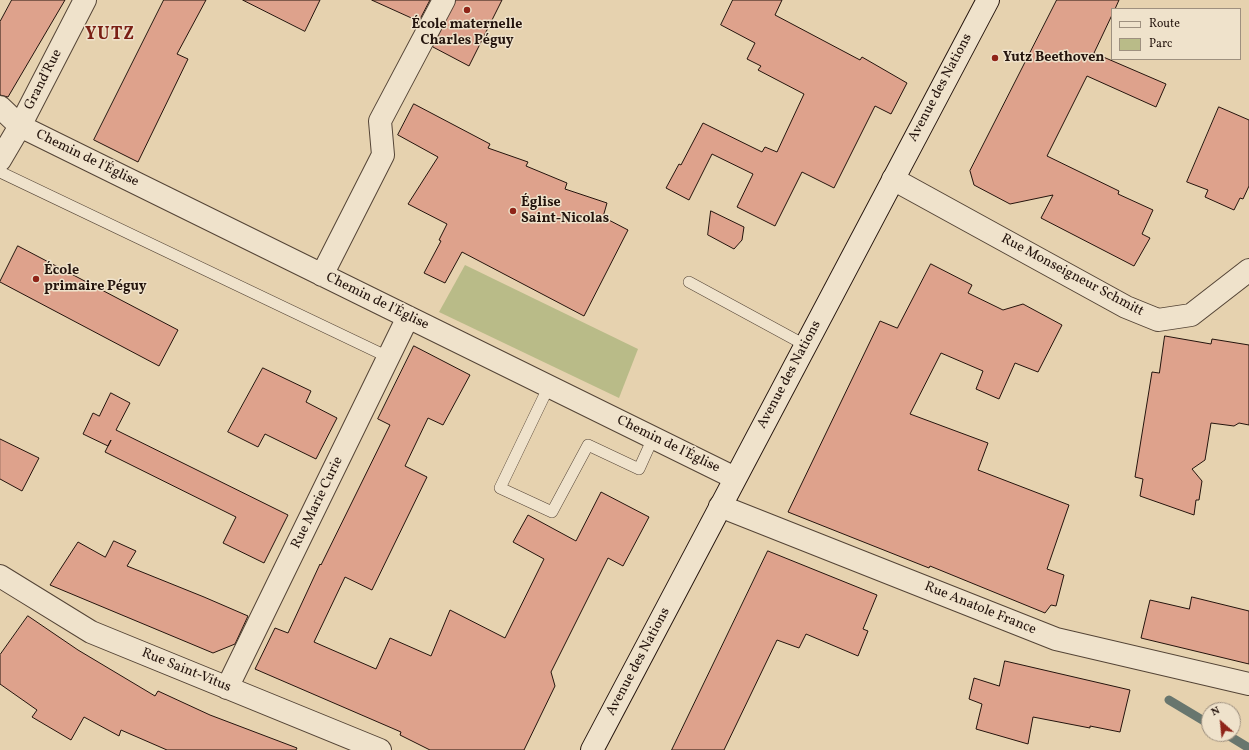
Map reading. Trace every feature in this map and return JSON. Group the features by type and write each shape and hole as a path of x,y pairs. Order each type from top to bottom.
{"street":[{"name":"Grand'Rue","path":"0,160 20,126 85,0"},
{"path":"322,275 383,155 380,120 444,0"},
{"name":"Avenue des Nations","path":"592,750 988,0"},
{"name":"Chemin de l'Église","path":"0,107 20,126 735,478"},
{"name":"Rue Monseigneur Schmitt","path":"893,179 1126,307 1158,320 1192,315 1249,270"},
{"name":"Rue Marie Curie","path":"228,688 408,317"},
{"name":"Rue Anatole France","path":"720,506 1056,639 1249,684"},
{"name":"Rue Saint-Vitus","path":"0,576 91,632 380,750"}],"lane":[{"path":"0,172 388,357"},
{"path":"689,282 805,345"},
{"path":"549,386 500,488 552,512 588,445 638,468 653,438"}],"green space":[{"path":"465,265 638,349 619,398 439,312"}],"building":[{"path":"12,0 65,0 8,97 0,95 0,22"},
{"path":"164,0 206,0 177,54 188,59 138,162 94,140"},
{"path":"243,0 320,0 305,31"},
{"path":"372,0 430,0 419,21"},
{"path":"456,0 502,0 469,66 433,47"},
{"path":"733,0 782,0 775,15 860,60 862,57 907,83 891,114 875,106 834,188 802,172 775,226 737,207 753,174 712,154 689,200 666,188 679,164 681,165 703,123 762,152 765,147 777,152 804,94 758,70 761,66 747,59 755,43 721,25"},
{"path":"1057,0 1119,0 1115,8 1111,8 1111,17 1094,53 1166,84 1156,107 1087,76 1047,156 1119,191 1118,194 1153,210 1142,234 1150,238 1134,266 1041,218 1053,195 1010,204 974,185 970,171"},
{"name":"Église Saint-Nicolas","path":"414,104 490,144 488,148 528,162 526,166 567,183 565,189 607,203 603,217 628,230 584,316 462,252 445,283 424,273 441,241 439,240 447,224 408,204 438,157 398,135"},
{"path":"1219,107 1249,120 1249,186 1243,199 1240,198 1234,210 1205,197 1208,190 1187,182"},
{"path":"711,211 744,227 742,240 734,249 708,235"},
{"path":"18,246 178,330 159,366 0,282"},
{"path":"931,264 972,285 968,293 1003,310 1023,304 1062,325 1038,372 1015,363 999,399 976,389 983,371 941,353 910,414 988,443 978,470 1069,505 1047,569 1064,575 1056,606 1051,605 1045,613 930,566 929,568 788,512 880,321 897,328"},
{"path":"1165,336 1211,344 1212,339 1249,345 1249,425 1239,423 1234,426 1211,423 1205,460 1192,469 1202,481 1199,500 1196,500 1194,515 1140,496 1143,479 1135,477 1152,372 1159,373"},
{"path":"414,346 470,375 443,425 428,418 405,466 427,477 372,590 345,577 314,642 376,669 390,638 431,656 450,610 505,638 544,559 513,542 528,515 576,541 601,492 649,517 623,566 608,558 551,672 555,686 524,750 430,750 400,735 401,732 255,669 275,628 288,633 320,564 321,565 390,425 378,419"},
{"path":"263,368 311,391 306,402 337,418 316,459 265,434 258,447 228,432"},
{"path":"111,393 130,403 116,430 288,515 264,563 223,543 236,517 105,452 108,446 83,434 93,413 99,416"},
{"path":"0,439 39,458 22,491 0,479"},
{"path":"114,541 136,551 127,566 248,616 235,644 213,653 50,585 78,542 105,557"},
{"path":"768,551 877,595 863,629 868,631 858,656 806,634 799,648 777,640 724,750 672,750"},
{"path":"1192,597 1249,611 1249,664 1141,638 1150,600 1189,609"},
{"path":"28,616 78,650 155,696 158,691 210,715 297,748 296,750 167,750 121,730 119,736 84,717 71,740 32,717 37,710 0,684 0,655"},
{"path":"1005,661 1130,690 1120,732 1033,717 1028,744 976,729 982,704 969,699 974,678 999,686"}],"waterway":[{"path":"1169,700 1201,719"},
{"path":"1239,742 1249,748"}],"place":[{"name":"École maternelle Charles Péguy","path":"467,10"},
{"name":"Yutz Beethoven","path":"995,58"},
{"name":"Église Saint-Nicolas","path":"513,211"},
{"name":"École primaire Péguy","path":"36,279"}],"district":[{"name":"YUTZ","path":"110,36"}]}
